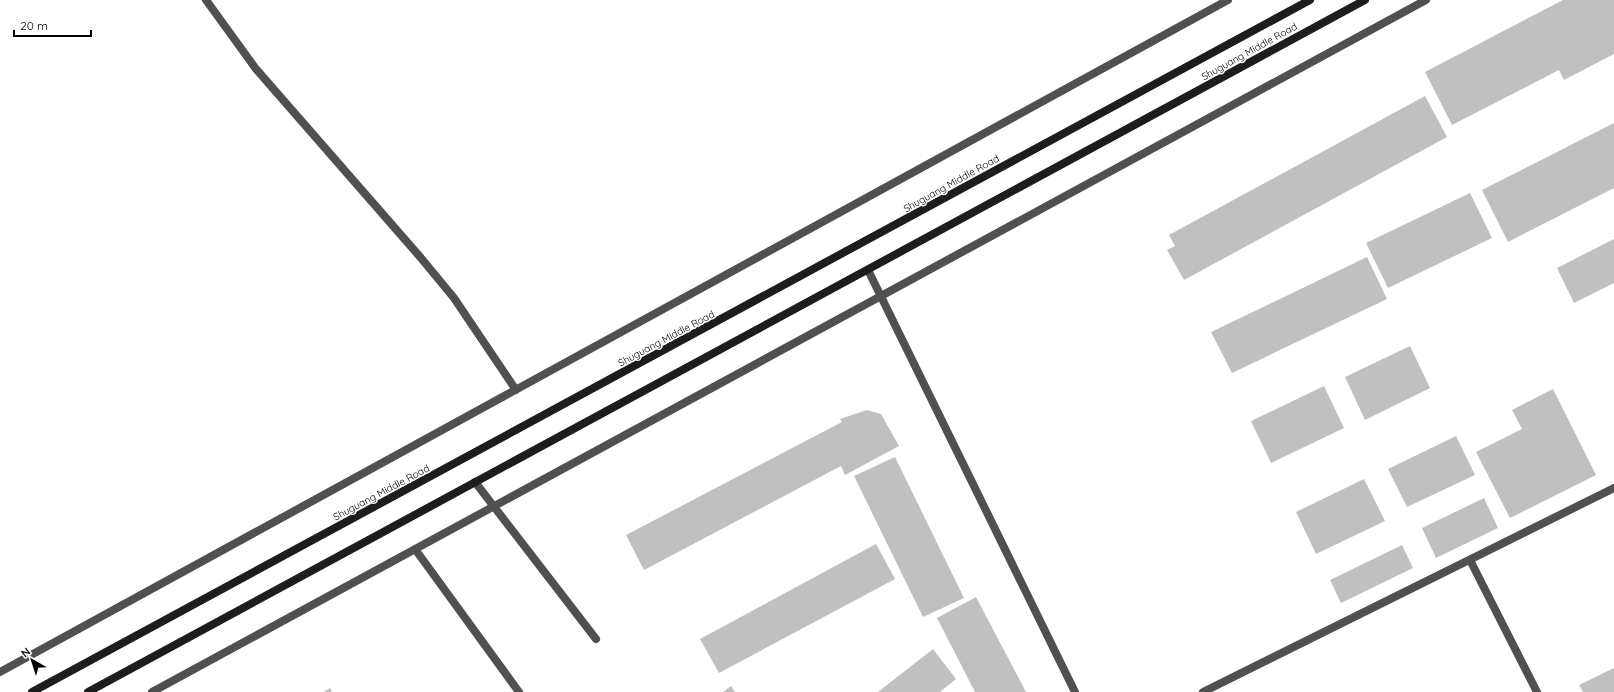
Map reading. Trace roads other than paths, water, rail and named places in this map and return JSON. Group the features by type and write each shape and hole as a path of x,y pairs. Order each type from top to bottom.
{"main road":[{"name":"Shuguang Middle Road","path":"88,692 1365,0"},
{"name":"Shuguang Middle Road","path":"32,692 1305,1"}],"street":[{"path":"206,0 256,69 454,298 516,390"},
{"path":"0,672 1228,0"},
{"path":"152,692 1426,0"},
{"path":"868,270 1075,692"},
{"path":"475,482 596,639"},
{"path":"1203,692 1614,488"},
{"path":"415,549 519,692"},
{"path":"1470,560 1537,692"}]}
